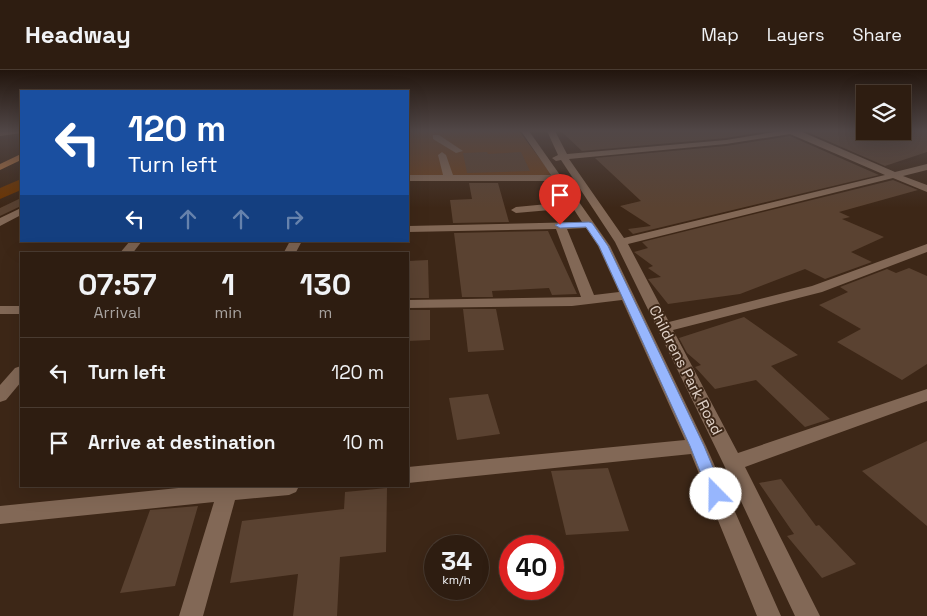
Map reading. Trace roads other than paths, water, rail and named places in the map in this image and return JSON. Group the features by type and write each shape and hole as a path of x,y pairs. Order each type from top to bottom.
{"main road":[{"path":"0,167 20,157"}],"street":[{"path":"443,156 449,178"},
{"path":"542,156 604,246 697,446 769,616"},
{"path":"544,159 581,156"},
{"path":"851,156 927,188"},
{"name":"Childrens Park Road","path":"564,158 621,242 808,616"},
{"path":"621,242 927,167"},
{"path":"409,178 557,178"},
{"path":"516,210 576,205"},
{"path":"0,223 20,212"},
{"path":"560,225 590,300"},
{"path":"409,229 589,225"},
{"path":"127,252 135,242"},
{"path":"665,327 817,289 927,248"},
{"path":"409,304 572,302 626,295"},
{"path":"0,310 20,310"},
{"path":"0,396 20,373"},
{"path":"733,463 927,395"},
{"path":"409,475 697,446"},
{"path":"0,514 228,489 269,487"},
{"path":"191,616 228,489"}],"waterway":[{"path":"0,194 20,184"}]}
